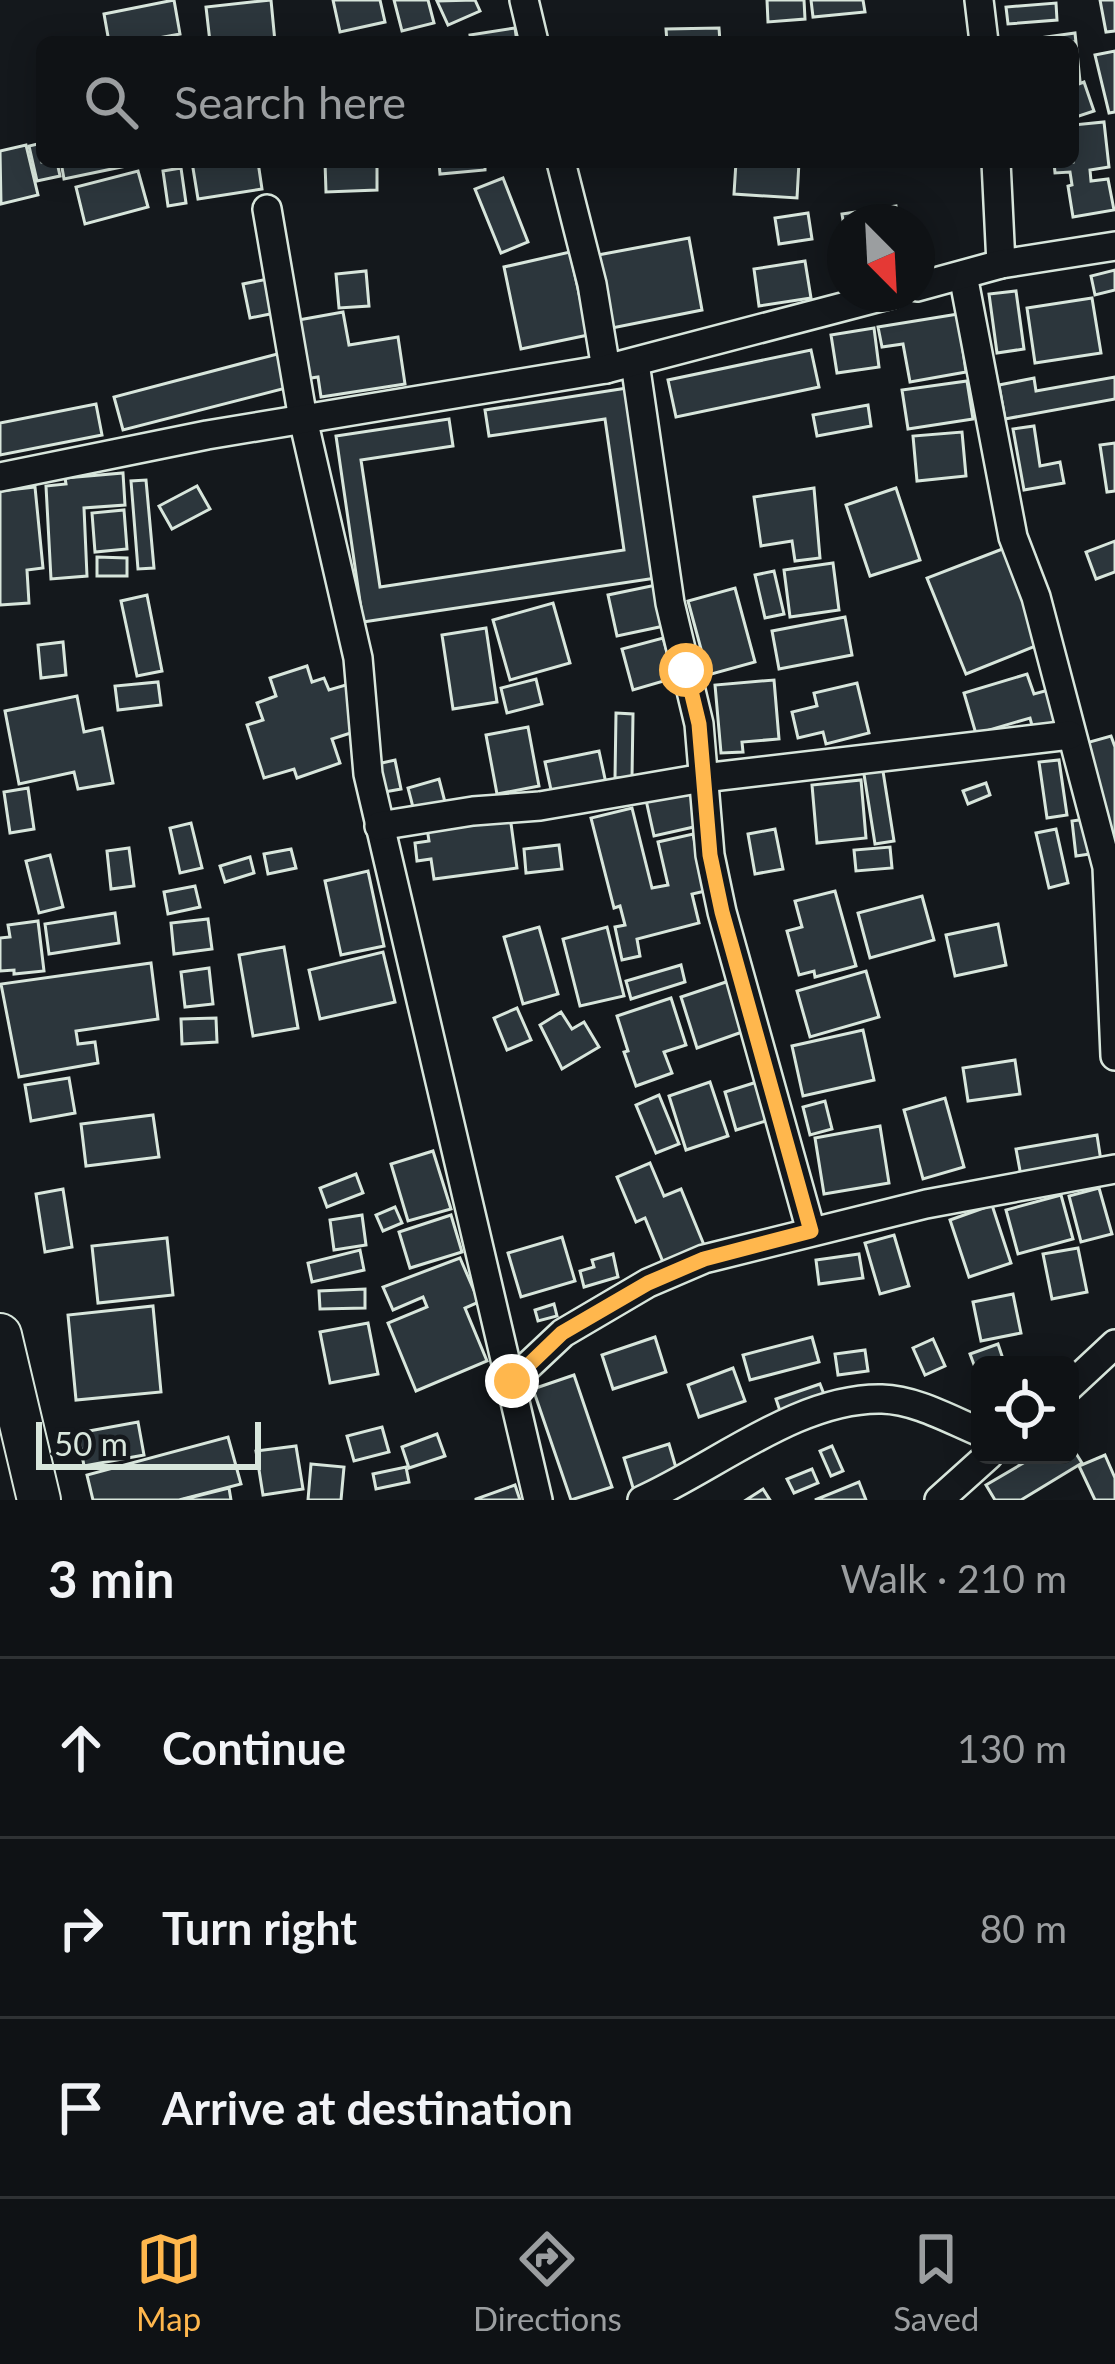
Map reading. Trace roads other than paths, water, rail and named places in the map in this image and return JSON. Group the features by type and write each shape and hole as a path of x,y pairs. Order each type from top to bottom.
{"main road":[{"path":"0,1334 39,1500"}],"street":[{"path":"524,0 533,36"},
{"path":"979,0 983,36"},
{"path":"563,168 592,284 606,369"},
{"path":"997,168 1001,264"},
{"path":"267,208 303,419 358,658 368,774 538,1500"},
{"path":"935,282 1001,264 1115,246"},
{"path":"963,275 1013,537 1036,597 1107,867 1115,1056"},
{"path":"0,477 303,419 606,369 827,311"},
{"path":"634,363 670,603 699,724 710,855 811,1231"},
{"path":"380,826 540,806 703,778 1070,735"},
{"path":"512,1381 562,1333 648,1283 704,1259 926,1204 1115,1168"},
{"path":"1079,1378 1115,1344"},
{"path":"642,1500 766,1432 841,1403 884,1399 915,1405 971,1428"},
{"path":"939,1500 979,1464"}]}
